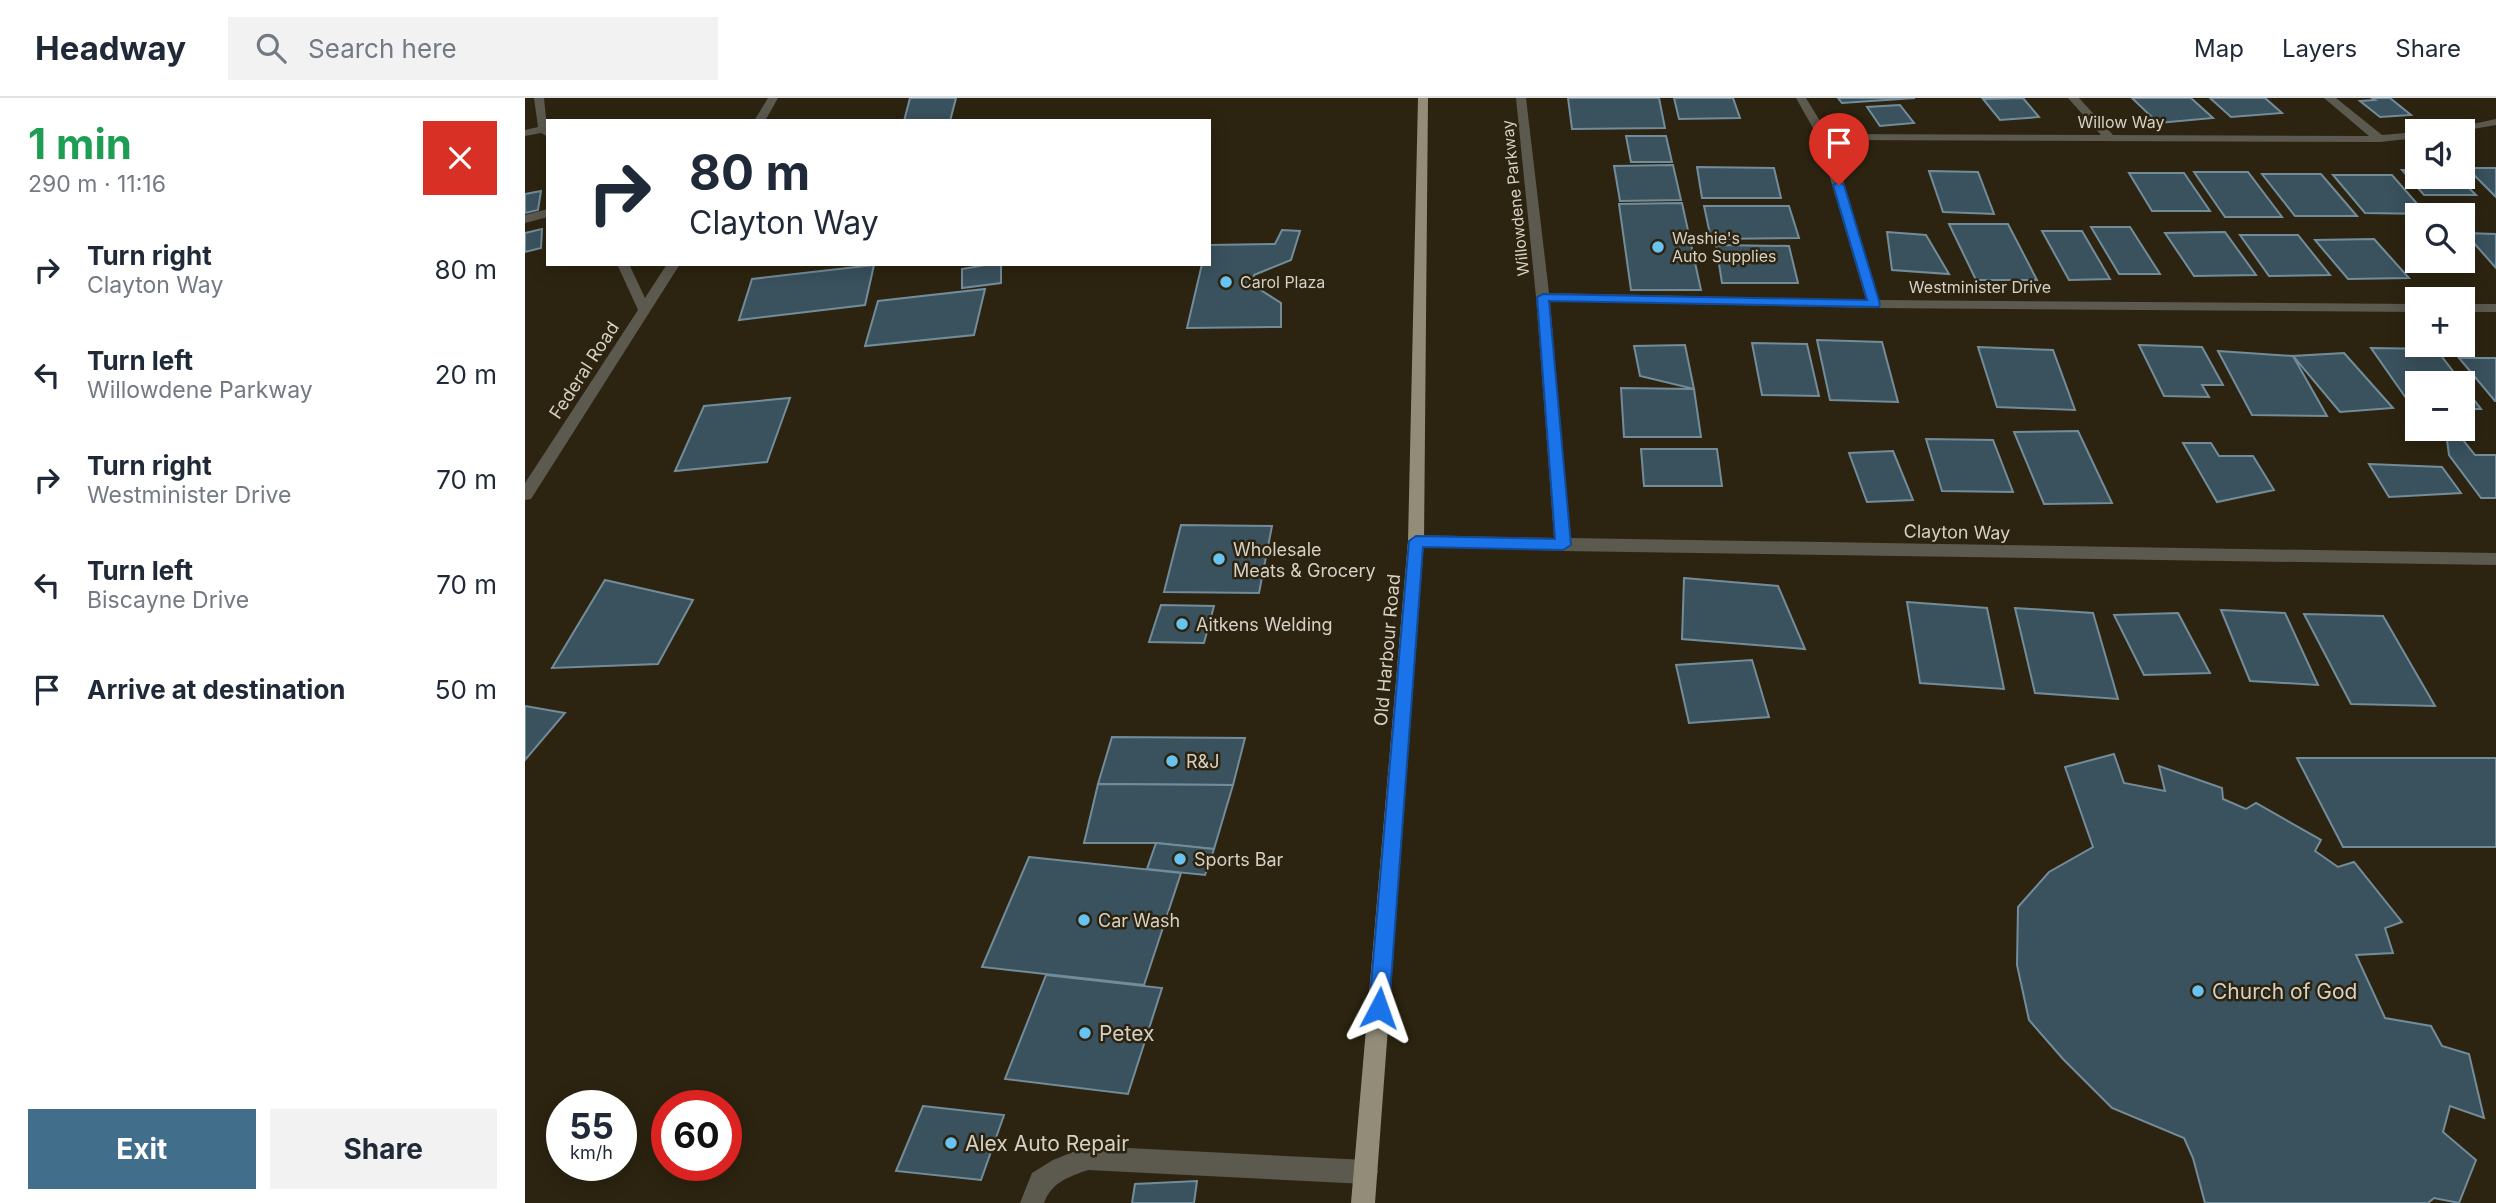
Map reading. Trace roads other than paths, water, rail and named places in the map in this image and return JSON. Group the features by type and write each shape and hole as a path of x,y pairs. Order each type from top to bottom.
{"main road":[{"name":"Old Harbour Road","path":"1363,1203 1416,541 1423,98"}],"street":[{"path":"525,133 546,132 538,98"},
{"path":"760,119 772,98"},
{"name":"Willowdene Parkway","path":"1521,98 1543,297 1563,545"},
{"path":"1801,98 1824,138 1874,304"},
{"path":"2073,98 2110,138"},
{"path":"2329,98 2380,139"},
{"path":"2475,126 2496,122"},
{"name":"Willow Way","path":"1824,138 2380,139 2405,136"},
{"path":"525,219 546,213"},
{"path":"624,266 645,313"},
{"name":"Federal Road","path":"525,495 645,313 673,266"},
{"name":"Westminister Drive","path":"1543,297 1874,304 2405,308"},
{"path":"2475,308 2496,308"},
{"name":"Clayton Way","path":"1416,541 2496,559"},
{"path":"1033,1203 1040,1181 1061,1168 1088,1158 1366,1172"}],"place":[{"name":"Washie's Auto Supplies","path":"1658,247"},
{"name":"Carol Plaza","path":"1226,282"},
{"name":"Wholesale Meats & Grocery","path":"1219,559"},
{"name":"Aitkens Welding","path":"1182,624"},
{"name":"R&J","path":"1172,761"},
{"name":"Sports Bar","path":"1180,859"},
{"name":"Car Wash","path":"1084,920"},
{"name":"Church of God","path":"2198,991"},
{"name":"Petex","path":"1085,1033"},
{"name":"Alex Auto Repair","path":"951,1143"}]}
